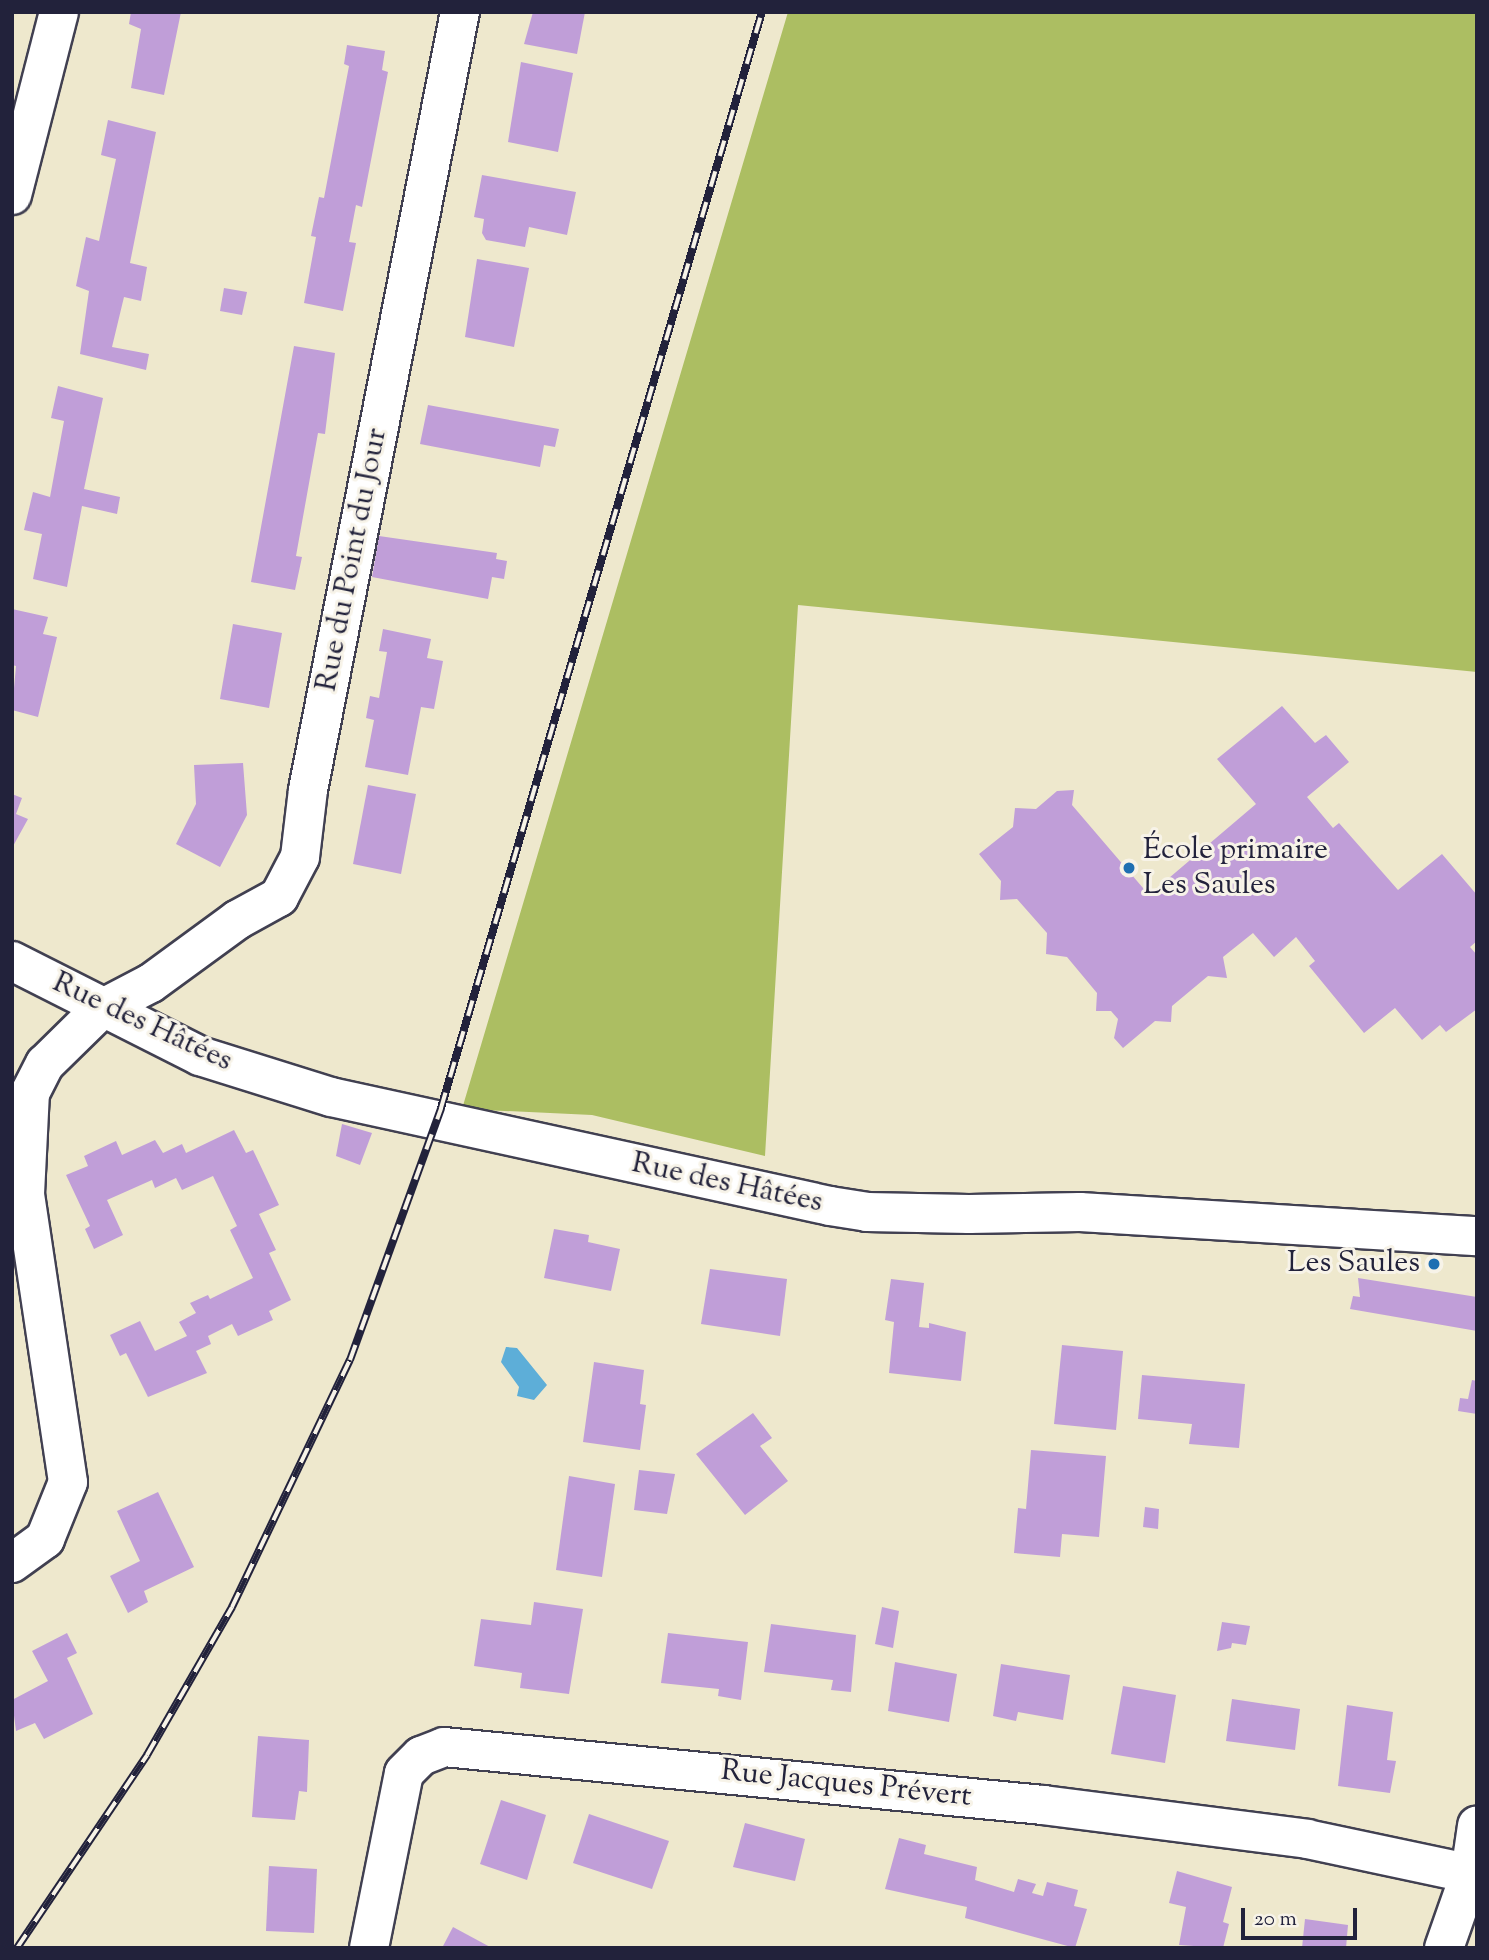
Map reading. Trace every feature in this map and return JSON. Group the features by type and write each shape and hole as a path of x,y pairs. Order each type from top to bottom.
{"street":[{"path":"12,195 59,12"},
{"name":"Rue du Point du Jour","path":"12,1563 45,1539 68,1482 25,1194 30,1093 44,1065 102,1009 151,983 237,919 279,897 300,857 308,790 460,12"},
{"name":"Rue des Hâtées","path":"12,961 102,1009 200,1056 331,1097 830,1206 867,1212 1080,1212 1477,1236"},
{"name":"Rue Jacques Prévert","path":"369,1948 404,1773 421,1756 444,1747 1043,1805 1307,1839 1474,1874"},
{"path":"1444,1948 1474,1874 1477,1826"}],"green space":[{"path":"788,12 1477,12 1477,672 798,605 765,1156 592,1115 462,1109"}],"water":[{"path":"506,1347 517,1348 547,1385 534,1400 517,1396 519,1387 501,1362"}],"building":[{"path":"131,12 181,12 164,95 131,88 141,29 129,24"},
{"path":"533,12 585,12 577,54 524,44"},
{"path":"347,45 385,51 382,70 388,72 362,207 356,205 349,242 356,243 343,311 304,303 316,237 311,236 319,197 324,198 349,66 344,64"},
{"path":"521,62 573,73 558,152 508,142"},
{"path":"108,120 156,132 130,263 147,267 141,301 124,297 112,347 149,354 146,370 80,354 89,291 76,286 86,237 99,241 116,159 101,155"},
{"path":"482,175 576,192 567,235 529,227 525,247 486,240 482,233 484,219 474,217"},
{"path":"477,259 529,268 514,347 465,337"},
{"path":"224,288 247,292 242,315 220,311"},
{"path":"294,346 335,353 325,434 318,433 296,556 302,557 295,590 251,582"},
{"path":"58,386 103,398 84,489 120,497 117,514 82,506 67,587 33,579 42,534 24,530 33,492 50,497 64,421 51,418"},
{"path":"428,405 559,429 555,447 544,445 540,467 420,444"},
{"path":"379,536 497,553 496,559 507,561 504,579 492,577 488,599 372,577"},
{"path":"12,609 48,617 43,634 57,637 38,717 12,710 16,666 12,665"},
{"path":"233,624 282,633 269,708 220,699"},
{"path":"383,629 431,639 427,658 443,661 434,709 421,707 408,775 365,767 374,720 366,718 370,696 379,698 387,652 379,651"},
{"path":"1282,706 1315,743 1326,735 1349,762 1307,797 1333,828 1339,823 1398,890 1442,854 1477,895 1477,941 1470,947 1477,955 1477,1009 1446,1032 1440,1025 1422,1040 1395,1008 1364,1033 1309,966 1315,961 1296,937 1274,957 1253,933 1223,957 1227,978 1208,976 1172,1006 1171,1022 1155,1021 1123,1048 1114,1038 1118,1019 1111,1011 1096,1011 1097,993 1067,957 1046,954 1047,933 1017,899 1000,900 1001,881 979,854 1013,827 1015,808 1036,809 1057,791 1074,790 1072,805 1149,895 1256,804 1217,759"},
{"path":"243,763 247,815 220,867 176,844 196,804 194,765"},
{"path":"368,785 416,794 401,874 353,864"},
{"path":"12,794 22,798 16,814 28,819 12,848"},
{"path":"342,1124 372,1133 360,1165 336,1156"},
{"path":"234,1130 246,1153 253,1150 279,1205 259,1214 276,1250 269,1253 291,1300 269,1311 273,1320 238,1336 232,1324 208,1336 211,1344 196,1351 207,1373 148,1397 126,1353 120,1356 110,1335 140,1321 155,1351 187,1336 179,1322 196,1313 190,1303 208,1295 210,1299 253,1278 230,1230 237,1226 213,1176 182,1190 176,1178 155,1188 152,1180 107,1200 123,1235 94,1249 85,1229 90,1226 66,1175 88,1166 84,1156 116,1141 122,1155 155,1140 163,1153 182,1144 186,1153"},
{"path":"554,1229 589,1235 588,1242 620,1249 611,1291 544,1278"},
{"path":"710,1269 787,1279 780,1336 701,1324"},
{"path":"1358,1278 1477,1297 1477,1331 1350,1309 1353,1296 1360,1297"},
{"path":"891,1279 924,1283 919,1327 929,1328 929,1323 966,1332 961,1381 889,1373 894,1322 885,1320"},
{"path":"1062,1345 1123,1351 1116,1430 1054,1424"},
{"path":"594,1362 644,1370 640,1404 646,1405 640,1450 583,1442"},
{"path":"1142,1375 1245,1384 1239,1448 1189,1444 1192,1424 1138,1419"},
{"path":"1472,1380 1477,1381 1477,1414 1458,1411 1460,1398 1468,1399"},
{"path":"753,1413 772,1438 760,1446 788,1481 745,1515 696,1454"},
{"path":"1031,1450 1106,1456 1099,1537 1062,1534 1060,1557 1014,1553 1018,1508 1026,1509"},
{"path":"639,1470 675,1474 667,1514 634,1510"},
{"path":"569,1476 615,1484 602,1577 556,1570"},
{"path":"158,1492 194,1567 144,1591 148,1602 128,1613 110,1576 140,1561 117,1511"},
{"path":"1145,1507 1159,1509 1158,1529 1143,1527"},
{"path":"534,1602 583,1609 569,1694 520,1688 522,1673 474,1666 481,1619 531,1625"},
{"path":"882,1607 899,1611 893,1648 875,1644"},
{"path":"1222,1622 1250,1626 1246,1645 1232,1643 1231,1648 1217,1651"},
{"path":"771,1624 856,1635 851,1692 831,1690 833,1680 764,1672"},
{"path":"67,1633 77,1653 67,1658 93,1714 44,1739 35,1723 16,1731 12,1700 48,1681 32,1651"},
{"path":"668,1633 748,1642 741,1700 718,1696 719,1689 661,1683"},
{"path":"895,1662 957,1674 949,1722 888,1711"},
{"path":"1001,1664 1070,1675 1063,1720 1018,1712 1016,1721 993,1716"},
{"path":"1123,1686 1176,1695 1165,1763 1111,1754"},
{"path":"1232,1699 1300,1709 1295,1750 1226,1741"},
{"path":"1347,1705 1393,1712 1387,1760 1396,1761 1390,1793 1338,1786"},
{"path":"258,1736 309,1740 307,1792 299,1791 295,1820 252,1817"},
{"path":"501,1800 546,1815 527,1880 480,1864"},
{"path":"589,1814 669,1841 652,1889 573,1863"},
{"path":"745,1823 805,1839 795,1881 733,1867"},
{"path":"899,1838 926,1845 924,1854 977,1867 975,1880 1014,1892 1018,1879 1036,1884 1032,1893 1043,1896 1047,1882 1078,1890 1074,1906 1087,1909 1075,1948 965,1918 967,1907 885,1889"},
{"path":"269,1866 317,1869 314,1933 266,1931"},
{"path":"1177,1871 1232,1887 1223,1922 1229,1924 1223,1948 1179,1945 1186,1907 1169,1903"},
{"path":"1305,1919 1348,1925 1346,1948 1302,1948"},
{"path":"453,1927 492,1948 442,1948"}],"railway":[{"path":"17,1948 147,1755 232,1607 350,1360 441,1108 762,12"}],"place":[{"name":"École primaire Les Saules","path":"1129,868"},
{"name":"Les Saules","path":"1434,1264"}]}
